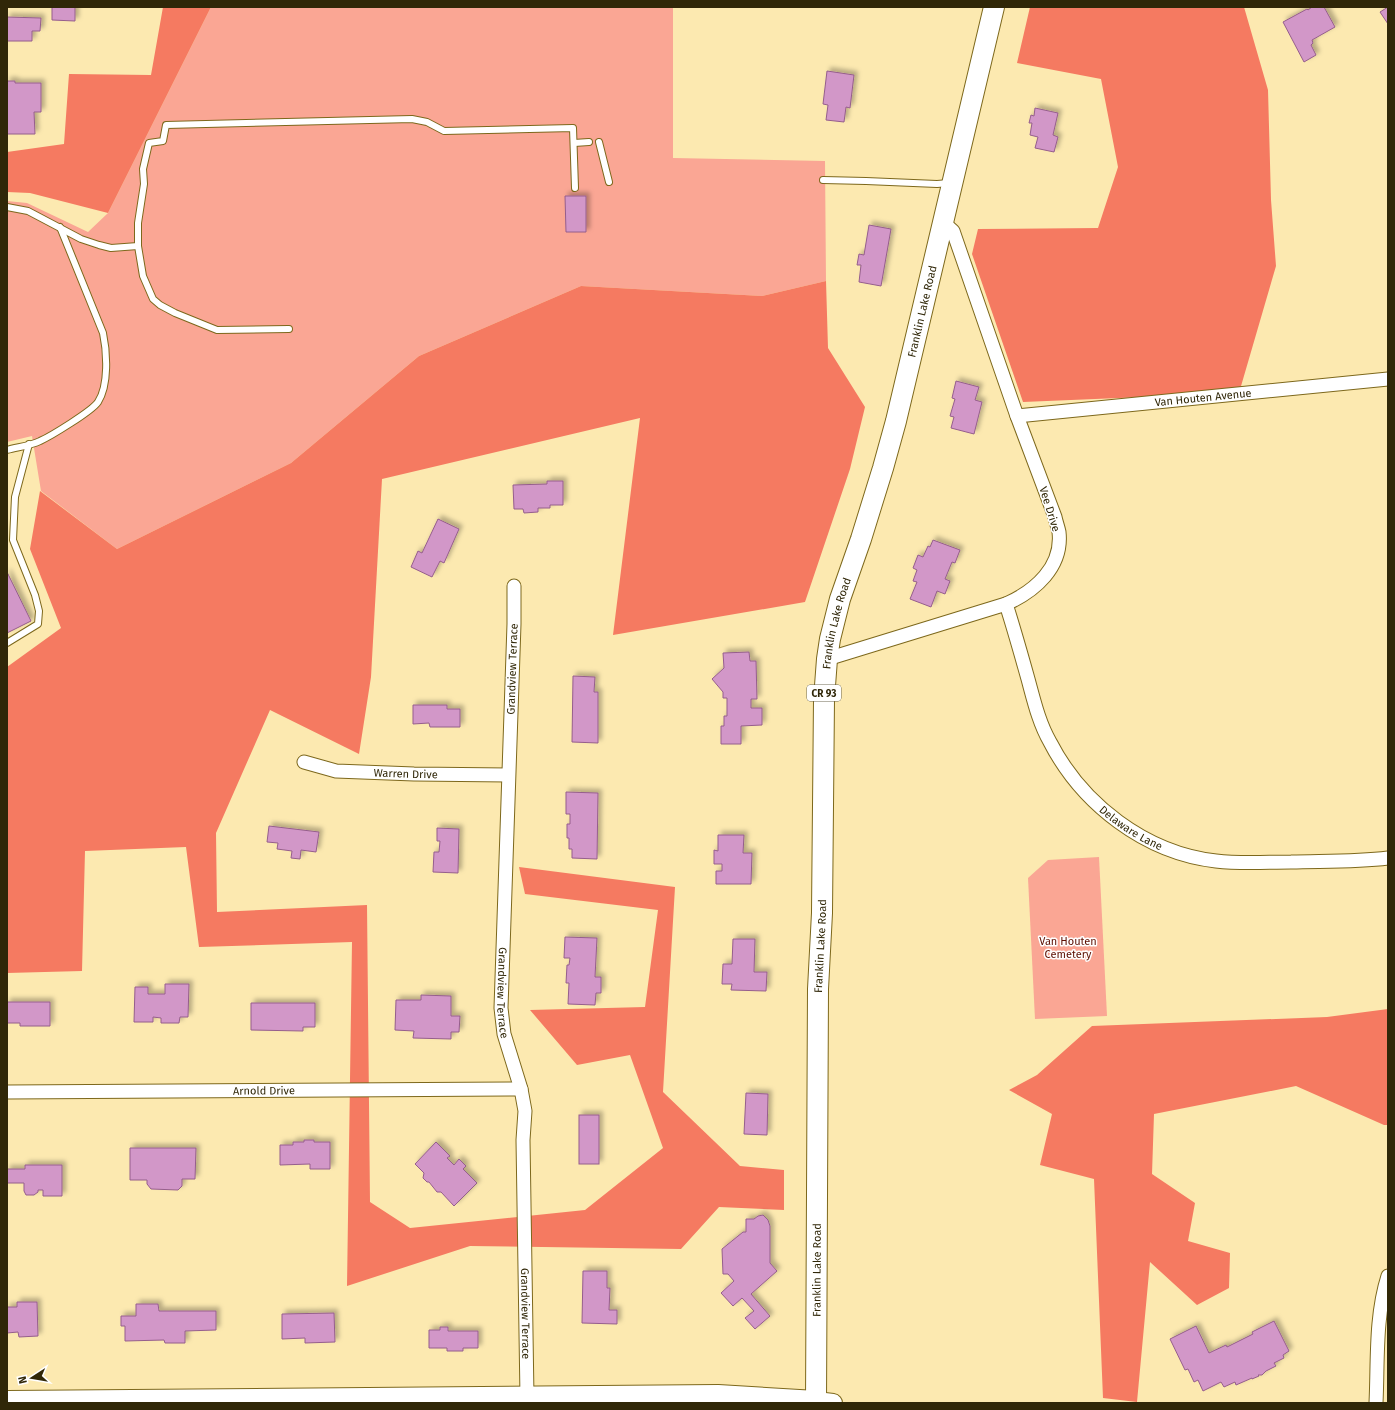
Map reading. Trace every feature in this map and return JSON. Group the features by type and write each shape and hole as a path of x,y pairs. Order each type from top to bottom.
{"main road":[{"name":"Franklin Lake Road","path":"821,1402 818,989 822,913 824,699 827,659 830,639 840,599 883,468 894,427 994,7"},
{"path":"7,1402 329,1401 718,1395 821,1402"}],"street":[{"name":"Vee Drive","path":"827,659 1006,604 1020,598 1035,588 1047,575 1054,562 1059,547 1059,532 1055,517 1017,416 953,232 944,222"},
{"name":"Van Houten Avenue","path":"1017,416 1388,379"},
{"name":"Grandview Terrace","path":"514,586 501,1008 504,1034 521,1089 524,1111 523,1140 527,1397"},
{"name":"Delaware Lane","path":"1006,604 1038,717 1049,741 1067,771 1086,795 1109,816 1132,831 1159,845 1178,852 1214,861 1245,863 1365,861 1388,858"},
{"name":"Warren Drive","path":"304,762 336,771 508,775"},
{"name":"Arnold Drive","path":"7,1092 521,1089"},
{"path":"1376,1403 1379,1314 1388,1276"}],"lane":[{"path":"289,329 217,330 176,313 160,305 153,299 144,276 138,246 138,223 144,184 143,169 149,143 163,141 166,125 412,119 427,122 444,131 574,128 575,188"},
{"path":"574,143 589,142"},
{"path":"599,142 609,182"},
{"path":"823,180 936,184 953,182"},
{"path":"7,207 28,211 81,239 111,248 138,246"},
{"path":"7,450 39,442 85,414 98,403 104,389 106,375 106,345 103,333 60,227"},
{"path":"7,643 38,624 39,611 35,595 13,540 15,497 29,444"}],"green space":[{"path":"211,7 673,7 673,158 825,161 826,281 762,296 581,286 419,356 291,463 117,549 41,491 32,436 7,442 7,201 27,203 88,232 108,213"},
{"name":"Van Houten Cemetery","path":"1099,857 1107,1016 1035,1019 1028,878 1048,860"}],"shaded area":[{"path":"163,7 211,7 108,213 30,193 7,192 7,152 64,144 69,74 151,75"},
{"path":"1030,7 1244,7 1268,90 1271,200 1276,266 1239,393 1023,402 972,254 978,229 1098,228 1118,167 1101,79 1017,63"},
{"path":"826,281 828,348 865,407 850,469 805,602 613,635 640,418 382,479 371,677 359,754 270,710 216,833 217,912 367,905 370,1202 410,1228 585,1210 663,1148 630,1055 577,1065 530,1010 645,1007 658,910 525,894 519,867 675,887 663,1092 740,1166 784,1170 784,1210 719,1207 681,1249 470,1246 347,1286 352,942 199,947 186,847 85,851 82,971 7,973 7,667 61,628 30,549 40,491 117,549 291,463 419,356 581,286 762,296"},
{"path":"1388,1009 1388,1125 1384,1125 1296,1086 1154,1114 1152,1174 1195,1203 1188,1241 1230,1253 1229,1288 1197,1305 1150,1262 1137,1402 1103,1398 1094,1179 1040,1165 1052,1114 1009,1090 1037,1075 1092,1026 1327,1017"}],"building":[{"path":"52,7 75,7 75,21 52,20"},
{"path":"1312,7 1324,7 1335,27 1312,40 1313,43 1311,45 1316,55 1304,62 1283,22"},
{"path":"1388,7 1388,24 1380,12"},
{"path":"7,17 41,18 40,31 32,31 32,41 7,41"},
{"path":"827,71 854,75 850,108 846,107 844,122 826,120 828,105 823,104"},
{"path":"7,81 15,81 15,83 41,83 41,112 34,112 35,134 7,134"},
{"path":"1035,108 1058,113 1053,135 1058,137 1054,152 1035,148 1038,137 1030,135 1032,123 1029,123 1031,115 1034,116"},
{"path":"565,196 586,196 586,232 566,232"},
{"path":"869,225 891,229 881,286 859,282 861,265 857,265 859,254 864,255"},
{"path":"956,381 979,387 975,400 982,402 974,434 951,428 954,417 950,416 955,399 952,398"},
{"path":"547,481 563,481 563,505 550,505 550,508 538,508 538,512 524,513 523,509 514,509 513,485 547,484"},
{"path":"438,519 459,529 444,563 440,561 432,577 411,567 418,551 422,553"},
{"path":"933,540 960,550 955,563 952,562 945,579 950,581 945,594 937,591 931,607 910,599 917,582 913,581 917,570 913,568 918,555 923,557 928,546 930,547"},
{"path":"7,572 31,621 7,633"},
{"path":"749,652 750,661 756,661 757,699 751,699 751,708 762,708 762,725 741,726 741,744 721,744 721,726 724,726 724,716 727,716 727,698 723,698 723,692 712,679 724,668 723,653"},
{"path":"573,676 595,677 594,692 598,692 598,743 572,742"},
{"path":"413,705 447,705 447,709 460,709 460,727 430,727 429,723 413,724"},
{"path":"566,792 598,793 597,859 572,858 572,849 569,849 569,838 567,838 567,824 570,824 570,814 566,814"},
{"path":"269,826 319,832 316,852 301,850 300,859 291,858 292,851 277,849 278,843 267,842"},
{"path":"437,828 459,829 458,873 433,872 434,852 439,852 440,841 437,841"},
{"path":"718,835 744,835 743,853 752,853 751,884 716,884 716,871 722,871 722,864 714,864 714,850 718,851"},
{"path":"565,937 597,938 595,977 601,977 601,993 596,993 595,1005 568,1004 569,983 566,983 567,965 569,965 570,958 564,958"},
{"path":"733,939 755,939 754,972 767,972 766,991 731,990 732,984 722,984 723,964 732,964"},
{"path":"165,984 189,984 188,1017 180,1017 179,1023 161,1023 161,1018 153,1017 153,1022 134,1022 135,987 148,987 148,994 165,994"},
{"path":"421,995 451,996 451,1016 460,1016 459,1032 451,1032 451,1039 413,1038 414,1031 395,1030 396,1000 421,1000"},
{"path":"7,1002 50,1002 50,1026 20,1026 20,1023 7,1023"},
{"path":"251,1003 315,1003 315,1027 303,1027 303,1031 251,1030"},
{"path":"746,1093 768,1094 767,1135 744,1134"},
{"path":"579,1115 599,1115 599,1164 579,1164"},
{"path":"304,1140 314,1140 314,1142 330,1142 330,1169 310,1169 310,1164 280,1165 280,1145 293,1145 293,1142 304,1142"},
{"path":"436,1142 450,1156 447,1158 454,1165 459,1159 466,1166 463,1169 477,1183 454,1206 441,1192 437,1192 429,1182 423,1178 424,1173 415,1164"},
{"path":"130,1148 196,1148 195,1179 182,1179 182,1186 178,1190 151,1189 147,1184 147,1180 130,1180"},
{"path":"25,1165 62,1165 62,1196 43,1196 43,1190 38,1190 38,1192 34,1195 26,1195 24,1191 24,1183 7,1183 7,1169 25,1169"},
{"path":"763,1215 768,1220 770,1226 770,1263 777,1271 751,1294 770,1316 755,1329 745,1318 754,1311 742,1298 733,1306 721,1293 734,1281 728,1274 723,1274 722,1249 743,1232 746,1232 746,1219 754,1219"},
{"path":"583,1271 607,1271 607,1288 610,1288 609,1310 617,1310 617,1324 582,1323"},
{"path":"17,1302 37,1302 38,1336 19,1337 18,1332 7,1333 7,1307 17,1307"},
{"path":"136,1304 158,1304 159,1311 216,1311 216,1330 185,1331 185,1343 165,1343 164,1340 125,1341 125,1326 121,1326 121,1316 136,1316"},
{"path":"334,1313 335,1342 305,1343 305,1338 282,1339 282,1314"},
{"path":"1274,1321 1289,1351 1283,1355 1284,1358 1274,1363 1276,1366 1266,1371 1262,1375 1258,1375 1259,1376 1236,1385 1235,1382 1224,1387 1221,1382 1203,1391 1198,1380 1194,1382 1188,1369 1185,1370 1170,1339 1196,1326 1209,1353 1226,1345 1227,1347 1253,1334 1252,1332"},
{"path":"440,1327 448,1327 448,1331 478,1331 478,1348 463,1348 463,1351 447,1351 447,1348 429,1348 429,1330 440,1330"}]}
